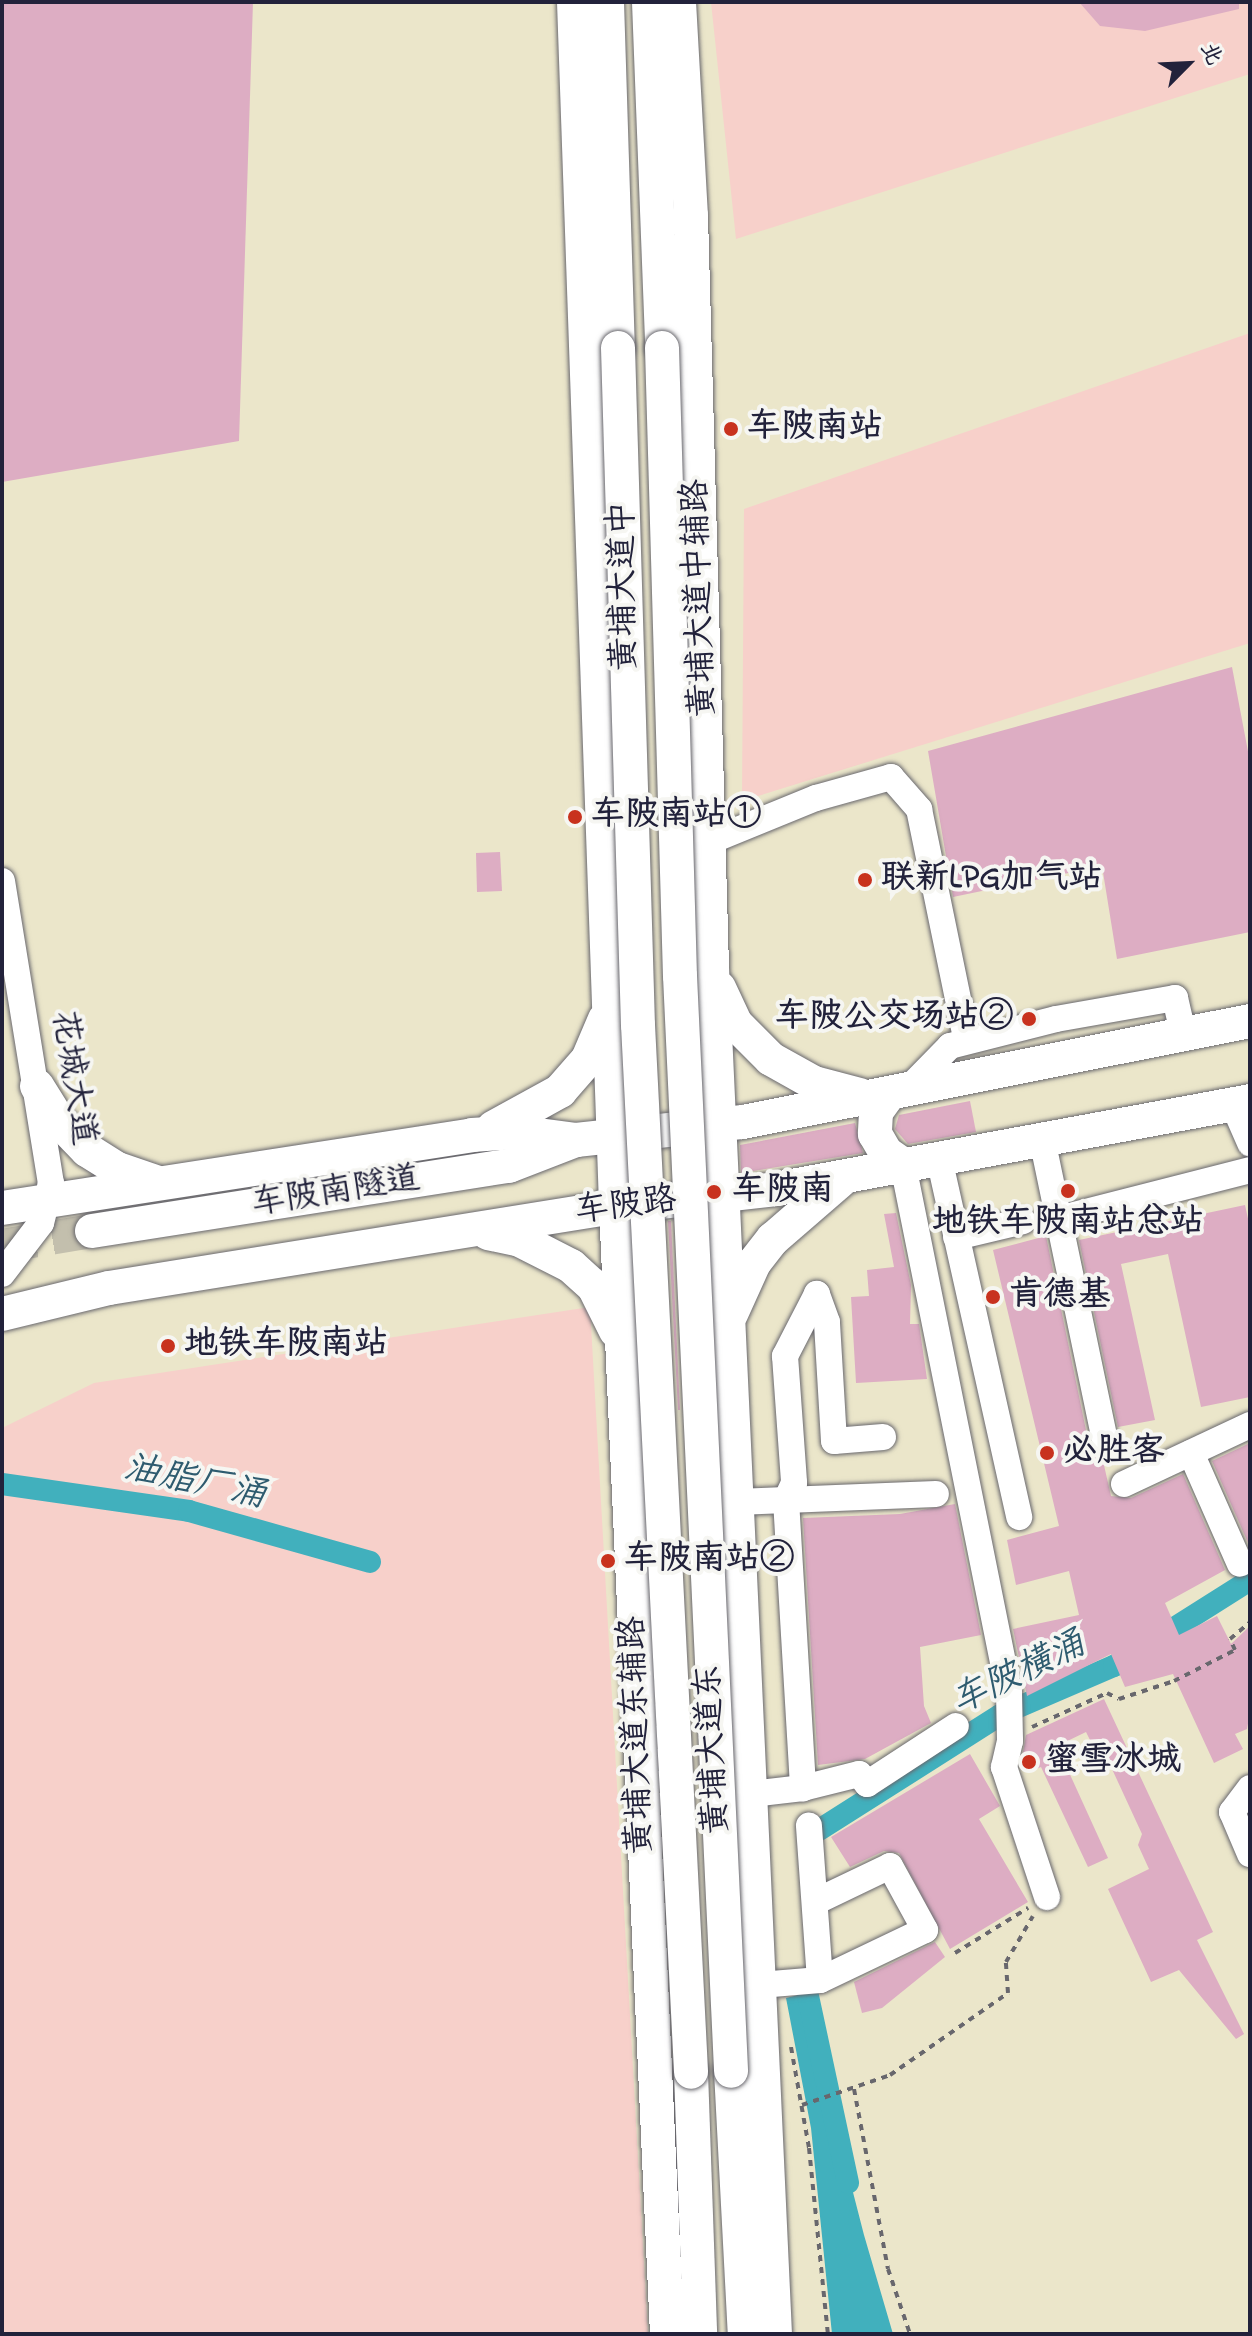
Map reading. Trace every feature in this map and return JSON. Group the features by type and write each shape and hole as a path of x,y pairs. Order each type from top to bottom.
{"main road":[{"path":"574,2 613,1136"},
{"name":"黄埔大道中","path":"607,2 645,1169"},
{"name":"黄埔大道中","path":"649,2 688,1164"},
{"name":"黄埔大道中辅路","path":"679,2 691,216 710,919 723,1195"},
{"path":"597,738 619,759 650,767 683,759 705,737"},
{"path":"605,923 626,943 659,950 685,942 710,919"},
{"path":"712,968 736,1024 771,1059 814,1083 889,1094 876,1112 875,1134 886,1153 903,1165"},
{"path":"472,1135 523,1115 560,1091 588,1059 608,1007"},
{"name":"车陂路","path":"2,1208 472,1135 516,1132 576,1140 719,1125 1250,1021"},
{"path":"37,1086 58,1120 87,1150 133,1176 165,1183"},
{"name":"车陂路","path":"2,1314 109,1288 616,1207 723,1195 851,1175 1242,1102"},
{"name":"黄埔大道东辅路","path":"613,1136 667,2334"},
{"name":"车陂南隧道","path":"92,1231 509,1166 576,1140"},
{"name":"黄埔大道东","path":"688,1164 745,2334"},
{"name":"黄埔大道东","path":"645,1169 691,2072 700,2334"},
{"path":"727,1325 740,1289 773,1239 821,1194 851,1175"},
{"path":"723,1195 729,1386 775,2334"},
{"path":"462,1231 520,1240 571,1266 594,1287 609,1312 625,1383 640,1375 676,1365 702,1366 729,1386"},
{"path":"2,1291 109,1288"},
{"path":"630,1508 653,1489 686,1483 711,1489 737,1504"}],"street":[{"path":"708,842 816,798 891,777 919,809 966,1038"},
{"name":"花城大道","path":"2,881 37,1086 51,1201"},
{"path":"889,1094 933,1058 966,1038 1175,998 1183,1034"},
{"path":"1242,1102 1250,1143"},
{"path":"1042,1139 1104,1437"},
{"path":"939,1158 1019,1517"},
{"path":"903,1165 1009,1692 1010,1741 1004,1767 1047,1897"},
{"path":"1058,1219 1250,1170"},
{"path":"2,1274 30,1240 51,1201"},
{"path":"956,1237 1023,1221"},
{"path":"803,1788 786,1500 794,1483 785,1356 817,1294 827,1322 834,1441"},
{"path":"1124,1484 1250,1425"},
{"path":"791,1448 883,1437"},
{"path":"1191,1453 1240,1564"},
{"path":"737,1504 936,1494"},
{"path":"751,1794 803,1788 859,1774 867,1784 956,1726"},
{"path":"1250,1788 1232,1812 1250,1854"},
{"path":"809,1825 820,1980"},
{"path":"760,1985 820,1980 925,1930 890,1866 815,1902"}],"path":[{"path":"1010,1741 1107,1693 1119,1699 1223,1656 1235,1650 1230,1639 1250,1622"},
{"path":"955,1953 1047,1897"},
{"path":"802,2105 890,2075 1008,1993 1006,1962 1047,1897"},
{"path":"788,2034 802,2105 828,2334"},
{"path":"854,2089 888,2269 910,2334"}],"shaded area":[{"path":"711,2 1250,2 1250,74 736,239"},
{"path":"1250,333 1250,643 742,801 744,509"},
{"path":"590,1307 648,2334 2,2334 2,1428 94,1383"}],"water":[{"path":"802,1994 864,2235 893,2334 832,2334 811,2128 786,1998"}],"building":[{"path":"2,2 253,2 239,441 2,482"},
{"path":"1079,2 1239,2 1239,9 1145,31 1100,26"},
{"path":"1232,667 1250,762 1250,932 1117,959 1102,866 953,897 928,751"},
{"path":"500,852 502,891 477,892 476,853"},
{"path":"970,1101 976,1132 908,1144 895,1129 899,1115"},
{"path":"855,1123 863,1153 741,1173 740,1145"},
{"path":"1245,1205 1250,1228 1250,1397 1201,1407 1168,1254 1121,1264 1155,1420 1118,1427 1079,1240"},
{"path":"896,1213 911,1285 910,1324 919,1324 927,1379 856,1383 851,1297 869,1296 867,1270 894,1267 884,1214"},
{"path":"668,1221 671,1221 680,1410 678,1410"},
{"path":"1046,1236 1088,1440 1101,1452 1111,1496 1131,1498 1183,1474 1225,1570 1165,1603 1179,1635 1217,1616 1231,1644 1250,1626 1250,1712 1247,1729 1235,1734 1243,1749 1214,1763 1173,1674 1125,1687 1111,1654 1027,1696 1013,1629 1079,1615 1069,1571 1016,1585 1007,1540 1059,1526 993,1250"},
{"path":"1250,1443 1250,1545 1249,1545 1212,1461"},
{"path":"955,1504 981,1635 920,1647 924,1706 931,1723 865,1759 818,1765 803,1518 900,1514"},
{"path":"1104,1699 1213,1932 1197,1940 1244,2034 1236,2039 1179,1970 1151,1982 1108,1889 1149,1869 1138,1845 1142,1834 1100,1743 1093,1746 1086,1732 1057,1746 1108,1858 1088,1867 1041,1767 1029,1772 1022,1758 1026,1735"},
{"path":"970,1754 1000,1806 979,1819 1028,1902 950,1949 899,1853 884,1851 850,1867 831,1837"},
{"path":"935,1942 945,1957 882,2008 862,2013 854,1982"}],"waterway":[{"name":"油脂厂涌","path":"2,1484 189,1511 370,1562"},
{"name":"车陂横涌","path":"819,1830 1000,1715 1114,1666 1250,1580"},
{"name":"车陂横涌","path":"808,1996 848,2183"}],"tunnel":[{"path":"2,1246 92,1231"}],"place":[{"name":"车陂南站","path":"731,429"},
{"name":"车陂南站①","path":"575,817"},
{"name":"联新LPG加气站","path":"865,880"},
{"name":"车陂公交场站②","path":"1029,1019"},
{"name":"地铁车陂南站总站","path":"1068,1191"},
{"name":"车陂南","path":"714,1192"},
{"name":"肯德基","path":"993,1297"},
{"name":"地铁车陂南站","path":"168,1346"},
{"name":"必胜客","path":"1047,1453"},
{"name":"车陂南站②","path":"608,1561"},
{"name":"蜜雪冰城","path":"1029,1762"}]}
